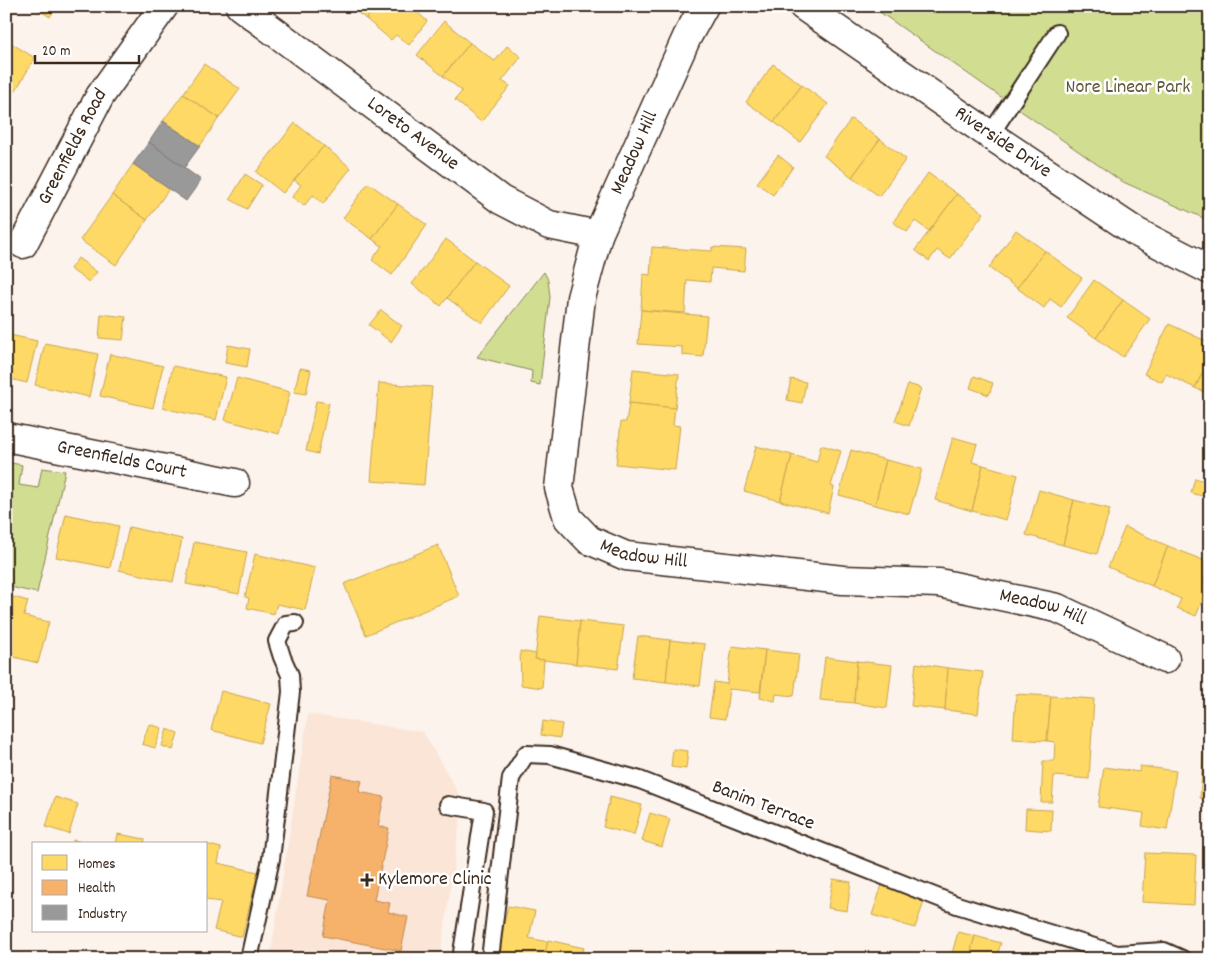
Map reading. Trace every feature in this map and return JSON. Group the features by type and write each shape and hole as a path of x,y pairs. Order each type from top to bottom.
{"street":[{"name":"Greenfields Road","path":"23,244 100,96 164,6"},
{"name":"Loreto Avenue","path":"240,6 501,200 549,225 598,235"},
{"name":"Meadow Hill","path":"704,6 687,37 598,235 581,298 559,488 568,518 589,540 626,556 843,580 939,583 1057,608 1165,659"},
{"name":"Riverside Drive","path":"803,6 990,135 1136,232 1210,270"},
{"name":"Greenfields Court","path":"6,437 235,483"}],"lane":[{"path":"990,135 1057,33"},
{"path":"249,959 271,860 291,692 290,675 277,641 286,624 295,623"},
{"name":"Banim Terrace","path":"490,959 511,778 526,754 550,755 640,780 957,905 1117,954 1164,952 1182,959"},
{"path":"448,805 484,812 461,959"}],"shaded area":[{"name":"Kylemore Clinic","path":"308,714 423,732 463,801 440,959 270,959"}],"green space":[{"name":"Nore Linear Park","path":"871,6 1210,6 1210,221 1121,181"},
{"path":"544,272 548,280 550,297 540,385 531,383 532,371 477,357"},
{"path":"6,462 22,465 19,485 38,488 42,468 65,471 37,593 6,586"}],"building: Homes":[{"path":"33,6 56,6 50,17"},
{"path":"349,6 376,6 366,19"},
{"path":"376,6 418,6 415,10 427,21 409,45 396,35 391,40 366,19"},
{"path":"530,6 544,6 538,13"},
{"path":"444,21 470,43 443,76 417,55"},
{"path":"6,40 35,58 10,100 6,98"},
{"path":"470,43 495,61 507,46 521,57 502,81 510,86 481,122 455,100 462,91 443,76"},
{"path":"204,64 240,89 219,118 183,94"},
{"path":"773,64 802,85 774,122 746,102"},
{"path":"802,85 828,104 800,142 774,122"},
{"path":"183,94 219,118 200,146 163,121"},
{"path":"851,119 880,139 852,177 824,156"},
{"path":"295,123 324,146 283,193 256,172"},
{"path":"880,139 906,159 879,196 852,177"},
{"path":"324,146 351,168 323,204 313,195 304,206 292,197 301,185 294,180"},
{"path":"778,155 793,167 773,195 757,183"},
{"path":"133,164 169,189 147,220 112,195"},
{"path":"928,173 957,194 929,231 915,221 907,232 893,222"},
{"path":"245,174 262,185 247,209 230,199"},
{"path":"368,183 398,204 372,239 343,218"},
{"path":"957,194 984,213 950,259 937,250 929,261 915,250"},
{"path":"112,195 147,220 116,265 80,240"},
{"path":"398,204 427,225 392,275 372,260 382,246 372,239"},
{"path":"1016,230 1045,251 1017,288 989,268"},
{"path":"446,239 475,261 441,306 412,284"},
{"path":"652,247 712,251 712,247 746,249 744,271 711,268 710,282 687,280 685,313 641,310 643,274 650,275"},
{"path":"1045,251 1082,278 1061,307 1050,299 1044,308 1017,288"},
{"path":"78,258 97,272 89,282 70,269"},
{"path":"475,261 509,286 482,323 447,298"},
{"path":"1094,280 1123,300 1096,338 1067,318"},
{"path":"1123,300 1150,319 1123,357 1096,338"},
{"path":"381,310 402,326 391,342 369,325"},
{"path":"641,310 707,316 703,357 682,355 682,347 638,344"},
{"path":"101,314 126,317 123,340 99,338"},
{"path":"1169,324 1210,343 1210,358 1195,388 1166,374 1162,382 1144,374"},
{"path":"6,334 37,341 27,383 6,378"},
{"path":"45,343 98,354 89,397 35,385"},
{"path":"228,345 250,349 247,367 225,363"},
{"path":"110,354 163,366 153,408 100,396"},
{"path":"1210,358 1210,395 1195,388"},
{"path":"173,366 226,377 216,420 163,408"},
{"path":"300,368 311,370 306,394 294,392"},
{"path":"633,369 679,374 675,408 629,403"},
{"path":"974,376 993,383 989,395 970,388"},
{"path":"237,378 290,392 279,434 225,420"},
{"path":"791,379 806,382 802,403 787,400"},
{"path":"379,383 432,387 424,485 371,481"},
{"path":"908,384 921,388 909,426 895,421"},
{"path":"316,401 329,403 318,454 306,451"},
{"path":"629,403 675,408 673,425 680,426 675,470 616,464 621,422 626,422"},
{"path":"953,437 977,444 972,462 983,465 972,511 935,500"},
{"path":"821,445 841,451 831,486 834,487 828,513 780,501 792,455 817,462"},
{"path":"756,446 792,455 780,501 744,491"},
{"path":"851,450 886,460 875,505 839,495"},
{"path":"886,460 922,469 909,514 875,505"},
{"path":"983,465 1018,475 1006,520 972,511"},
{"path":"1195,478 1207,482 1202,496 1191,493"},
{"path":"1039,490 1074,500 1063,545 1026,535"},
{"path":"1074,500 1110,509 1097,554 1063,545"},
{"path":"66,514 119,526 110,568 56,557"},
{"path":"129,527 182,539 173,582 119,570"},
{"path":"1125,527 1168,546 1152,586 1108,567"},
{"path":"194,542 247,552 239,594 186,584"},
{"path":"438,545 459,596 366,635 344,584"},
{"path":"1168,546 1210,563 1204,582 1209,584 1196,616 1177,608 1181,599 1152,586"},
{"path":"255,554 315,568 305,610 277,604 274,614 247,608 249,598 245,597"},
{"path":"6,595 28,601 24,616 49,622 38,663 6,655"},
{"path":"540,616 580,621 576,664 535,659"},
{"path":"580,621 624,626 618,669 576,664"},
{"path":"638,636 670,640 666,682 632,678"},
{"path":"670,640 705,644 700,686 666,682"},
{"path":"732,646 765,650 760,692 729,689 725,719 709,717 714,682 727,684"},
{"path":"765,650 799,654 794,696 776,694 775,701 760,698"},
{"path":"520,651 536,654 535,659 544,660 542,688 521,685"},
{"path":"6,655 13,657 6,685"},
{"path":"825,657 857,661 854,703 820,700"},
{"path":"857,661 892,665 887,708 854,703"},
{"path":"916,663 948,668 945,710 911,706"},
{"path":"948,668 983,672 978,714 945,710"},
{"path":"221,691 271,704 260,743 211,730"},
{"path":"1016,694 1051,696 1047,741 1013,739"},
{"path":"1051,696 1094,699 1089,779 1054,776 1052,802 1041,802 1043,761 1054,761 1055,742 1047,741"},
{"path":"543,721 562,724 560,738 541,735"},
{"path":"149,724 162,728 155,748 142,744"},
{"path":"167,729 178,733 173,750 162,746"},
{"path":"1204,746 1210,747 1210,799 1200,798"},
{"path":"673,749 688,751 686,769 671,767"},
{"path":"1140,766 1176,771 1167,830 1142,826 1144,813 1098,807 1104,767 1139,772"},
{"path":"55,797 78,804 69,834 46,827"},
{"path":"610,797 642,805 634,835 603,827"},
{"path":"1026,809 1052,810 1051,831 1025,829"},
{"path":"650,813 670,819 662,847 642,841"},
{"path":"118,834 145,839 144,842 116,842"},
{"path":"208,845 221,848 218,863 258,872 242,937 214,930 221,902 208,900"},
{"path":"1145,853 1196,855 1194,905 1142,902"},
{"path":"833,879 851,882 847,911 828,908"},
{"path":"882,885 925,899 915,928 872,915"},
{"path":"508,906 535,911 529,938 548,942 544,959 496,959"},
{"path":"958,932 975,936 969,959 951,957"},
{"path":"975,936 1001,943 996,959 969,959"},
{"path":"548,940 584,948 581,959 544,959"}],"building: Health":[{"path":"332,775 362,781 359,792 384,797 378,826 389,828 374,900 390,903 388,912 408,917 401,951 323,936 330,900 307,896"}],"building: Industry":[{"path":"163,121 200,146 184,168 149,142"},
{"path":"149,142 201,180 186,201 133,164"}],"place":[{"name":"Kylemore Clinic","path":"367,880"}]}
